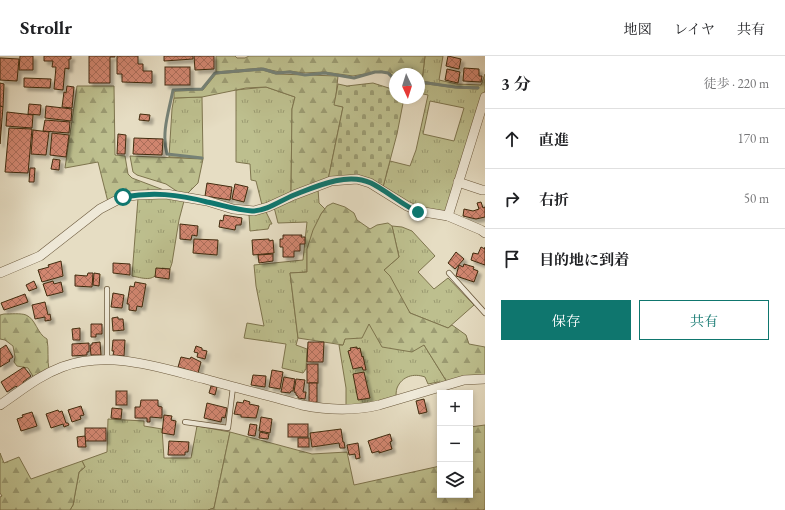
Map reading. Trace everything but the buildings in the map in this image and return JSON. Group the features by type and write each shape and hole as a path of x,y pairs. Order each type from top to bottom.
{"street":[{"path":"448,216 458,182 482,118 485,97"},
{"path":"0,273 40,256 100,209 123,197 137,195 166,194 233,209 254,211 268,207 294,195 332,181 358,179 370,183 418,212 448,216 485,233"},
{"path":"458,182 485,190"},
{"path":"0,405 38,378 62,367 89,360 107,359 147,364 312,407 366,408 464,380 485,379"}],"lane":[{"path":"449,273 485,313"},
{"path":"107,289 107,359"},
{"path":"185,422 228,428 233,387"}],"green space":[{"path":"216,56 235,56 237,58 245,58 249,56 425,56 424,68 389,68 389,73 381,71 353,76 324,72 280,72 261,68 216,72"},
{"path":"425,56 443,56 439,80 457,84 481,85 485,74 485,91 481,97 447,209 444,211 418,208 383,187 390,161 410,166 416,150 428,95 425,94 425,84 457,88 478,89 479,87 456,87 425,82 425,68 424,68","holes":["430,101 464,108 454,141 423,134"]},
{"path":"262,70 276,74 338,76 335,105 343,107 328,180 291,193 292,109 295,97 266,87 246,88 202,97 174,98 174,92 176,91 203,90 216,74"},
{"path":"373,83 389,88 389,104 403,104 397,134 383,187 376,183 328,180 343,107 334,105 338,84 347,86"},
{"path":"77,86 114,86 115,155 125,156 128,174 132,178 169,192 108,202 98,162 65,168"},
{"path":"266,87 295,97 292,109 291,193 262,205 256,181 251,180 250,164 236,162 236,90"},
{"path":"202,97 203,159 169,157 174,98"},
{"path":"130,156 203,159 198,183 187,194 181,194 166,184 137,175 133,172"},
{"path":"318,189 319,203 325,209 321,214 307,249 307,272 290,273 298,338 296,345 307,349 306,369 303,373 282,368 286,344 244,338 247,323 264,326 256,286 254,265 303,260 307,222 278,223 274,207"},
{"path":"156,196 184,201 179,220 172,263 170,269 162,268 156,276 153,277 146,278 132,276 138,198"},
{"path":"333,203 345,207 354,213 357,220 370,229 377,225 388,223 392,226 399,257 384,270 390,276 410,313 448,328 452,325 466,335 469,344 485,347 485,377 447,382 424,345 412,352 382,347 369,324 362,338 345,339 343,345 298,338 290,273 307,272 307,249 313,230 321,214 327,206"},
{"path":"266,212 272,224 270,224 268,229 250,231 249,214"},
{"path":"392,226 402,227 412,231 435,256 418,272 434,289 448,278 474,305 448,328 410,313 384,270 399,257"},
{"path":"24,314 32,320 41,334 47,339 49,370 34,378 28,368 17,366 14,362 15,357 13,346 5,340 0,339 0,315"},
{"path":"369,323 424,345 447,382 428,384 425,377 417,375 409,376 399,384 396,398 379,403 346,406 346,388 339,345 343,345 345,339"},
{"path":"108,419 144,421 144,426 162,429 164,458 191,458 197,426 230,432 214,508 208,510 70,510 73,505 79,472 85,467 82,461 107,452"},
{"path":"485,425 485,509 483,510 208,510 214,508 230,432 312,454 347,452 354,485 437,467 437,498 473,498 473,427"},
{"path":"0,453 4,463 19,457 31,479 82,461 85,467 79,472 73,505 70,510 0,510 0,497 2,496 0,493"}],"waterway":[{"path":"202,158 167,154 165,146 165,130 173,90 202,89 215,73 263,69 276,73 290,72 305,75 325,73 354,78 375,72 389,74"},
{"path":"425,83 478,88"}],"route":[{"path":"123,197 166,194 233,209 254,211 268,207 294,195 332,181 358,179 370,183 418,212"}]}
